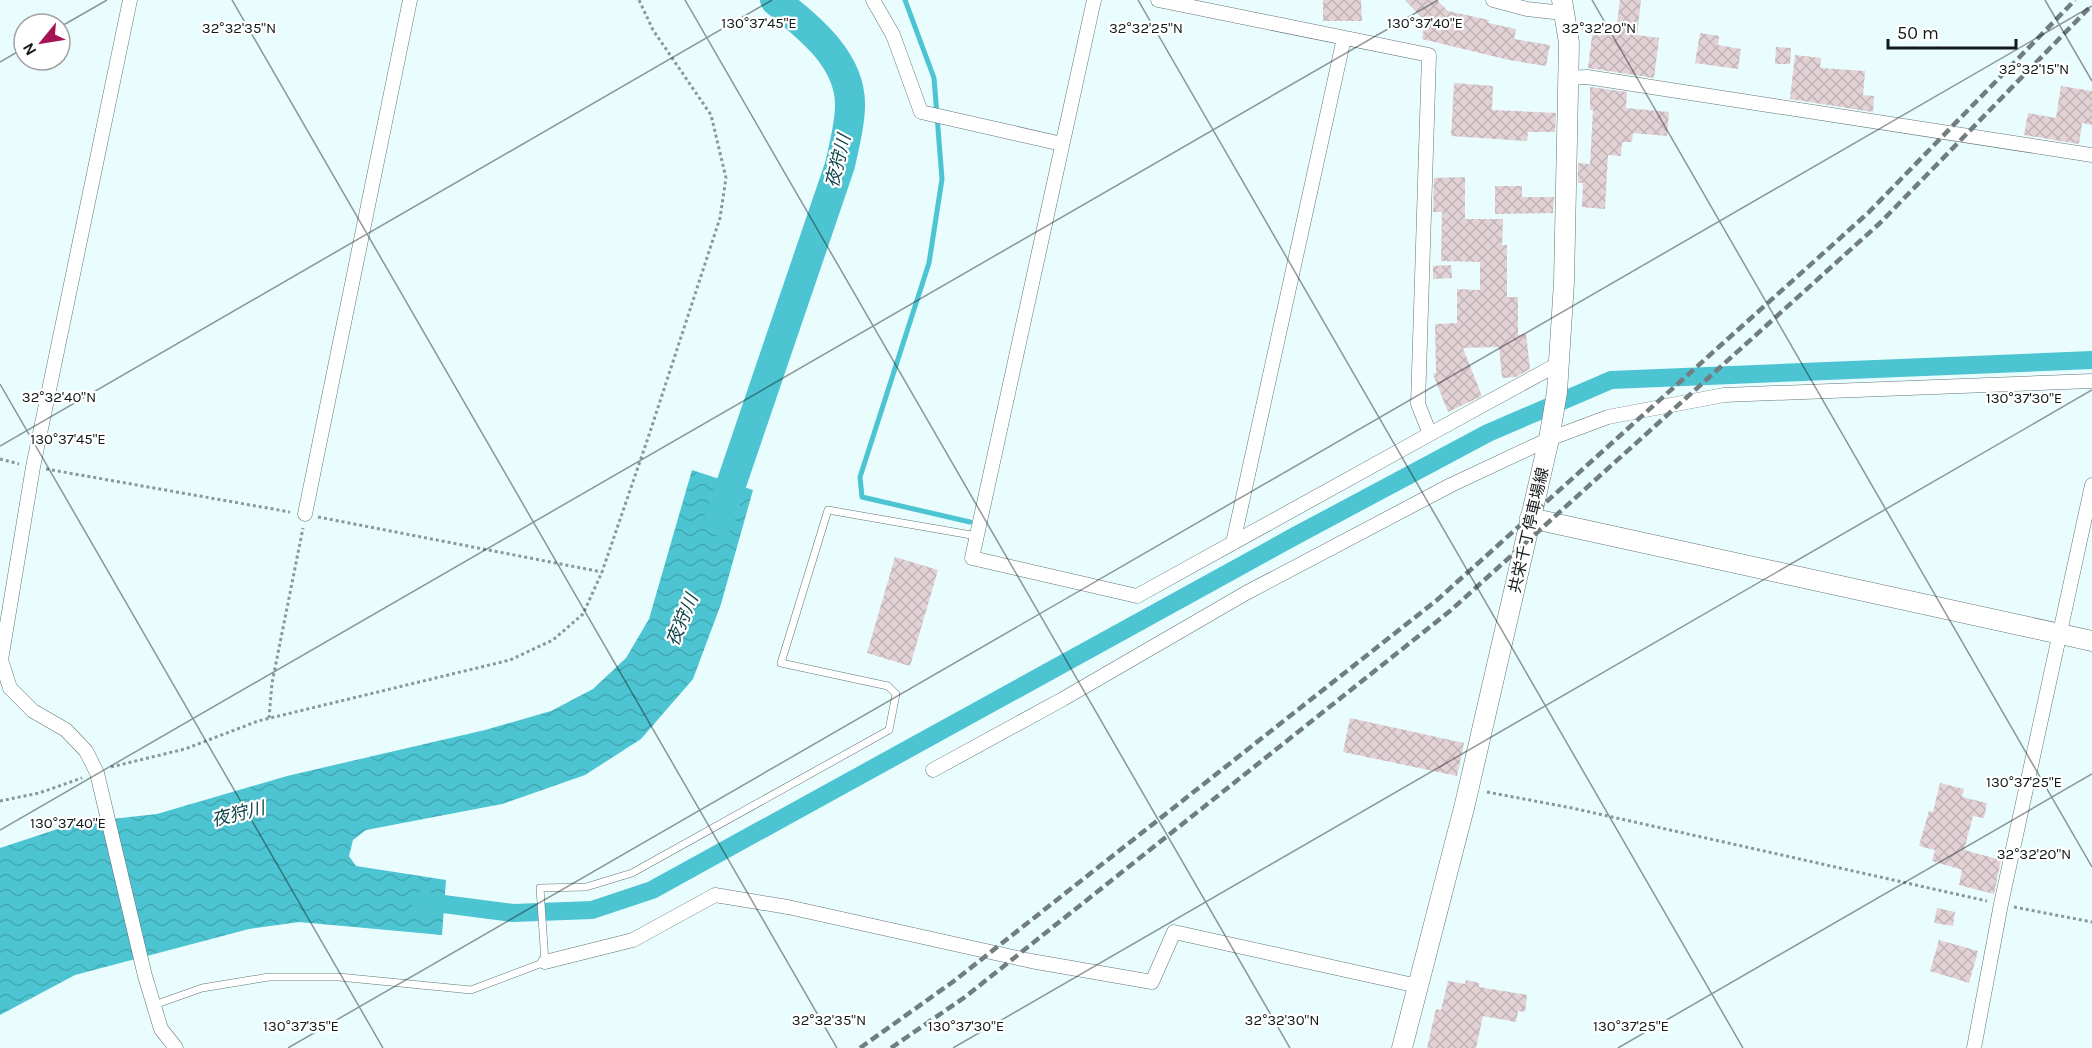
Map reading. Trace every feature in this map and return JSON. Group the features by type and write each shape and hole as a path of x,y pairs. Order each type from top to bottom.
{"main road":[{"name":"共栄千丁停車場線","path":"1402,1048 1469,788 1549,439 1557,392 1563,282 1569,43 1562,7"},
{"path":"1530,519 2092,641"}],"street":[{"path":"130,0 33,467 1,660 10,688 33,711 66,730 86,751 97,773 145,976 161,1029 176,1048"},
{"path":"306,514 410,0"},
{"path":"873,0 893,35 921,112 1062,144"},
{"path":"1094,0 972,558 1137,596 1558,363"},
{"path":"1158,0 1429,55 1418,404 1430,434"},
{"path":"1493,0 1527,9 1562,7"},
{"path":"1233,543 1344,38"},
{"path":"1567,78 1587,76 2092,155"},
{"path":"933,770 1063,699 1277,576 1451,485 1549,439 1608,417 1724,395 2092,381"},
{"path":"1974,1048 2001,904 2092,485"},
{"path":"545,962 633,940 716,896 788,907 1031,961 1152,982 1174,932 1418,986"}],"lane":[{"path":"154,1005 202,988 269,977 339,977 471,990 545,962 541,934 540,888 586,887 632,873 889,730 896,694 888,686 780,663 828,510 977,536"}],"path":[{"path":"0,801 39,793 97,773 185,749 269,718 510,660 554,640 583,614 602,572 652,427 720,218 726,178 711,115 653,30 639,0"},
{"path":"0,459 33,467"},
{"path":"269,718 272,683 306,514"},
{"path":"1469,788 1572,807 2001,904 2092,922"}],"water":[{"path":"692,470 753,490 721,604 693,679 641,739 585,775 502,804 366,830 353,840 349,856 356,866 446,880 442,935 299,922 249,929 75,975 0,1015 0,848 76,823 157,814 287,776 485,730 551,711 593,689 626,658 649,619"}],"building":[{"path":"1323,0 1361,0 1362,21 1323,21"},
{"path":"1405,0 1437,0 1448,11 1516,29 1514,39 1550,45 1546,66 1509,60 1422,39 1425,21"},
{"path":"1620,0 1641,0 1637,35 1659,38 1654,78 1588,68 1593,28 1616,32"},
{"path":"1700,33 1719,36 1718,45 1741,49 1738,69 1695,63"},
{"path":"1776,47 1791,48 1790,64 1775,64"},
{"path":"1795,55 1821,58 1820,68 1865,71 1863,95 1874,96 1873,112 1790,99"},
{"path":"1454,83 1493,86 1492,110 1556,113 1555,132 1528,132 1527,141 1451,136"},
{"path":"2061,86 2092,91 2092,125 2082,123 2079,144 2024,135 2028,113 2056,118"},
{"path":"1590,87 1627,92 1626,108 1669,112 1667,136 1633,133 1632,142 1622,142 1621,156 1608,155 1605,209 1582,207 1583,183 1578,183 1578,163 1590,164 1593,110 1590,110"},
{"path":"1465,177 1465,219 1503,219 1502,245 1507,245 1507,297 1518,297 1518,335 1526,334 1530,369 1516,377 1502,378 1499,347 1463,348 1482,396 1448,412 1433,374 1436,373 1435,324 1457,323 1457,289 1480,290 1480,262 1441,261 1442,212 1433,212 1434,178"},
{"path":"1495,186 1522,186 1522,197 1554,197 1553,213 1495,214"},
{"path":"1451,265 1452,278 1433,279 1433,266"},
{"path":"895,557 938,570 910,666 867,653"},
{"path":"1350,718 1464,743 1457,776 1343,752"},
{"path":"1940,783 1964,789 1962,797 1987,803 1984,818 1973,816 1964,850 2001,860 1994,894 1959,885 1962,870 1932,861 1935,850 1919,846 1929,811 1933,812"},
{"path":"1937,908 1955,912 1953,926 1934,923"},
{"path":"1939,940 1978,951 1969,983 1930,971"},
{"path":"1466,980 1479,983 1479,987 1527,995 1525,1012 1518,1011 1516,1022 1483,1016 1476,1048 1427,1048 1436,1009 1441,1010 1448,981 1465,984"}],"waterway":[{"name":"夜狩川","path":"719,520 840,165 849,121 848,89 835,59 813,33 775,0"},
{"path":"905,0 934,78 942,179 929,263 860,477 862,497 970,522"},
{"path":"420,901 513,913 592,910 652,890 1295,536 1488,433 1611,380 2092,360"}],"railway":[{"path":"860,1048 954,981 1437,600 1868,213 2075,0"},
{"path":"891,1048 965,997 1450,611 1880,223 2092,5"}]}
